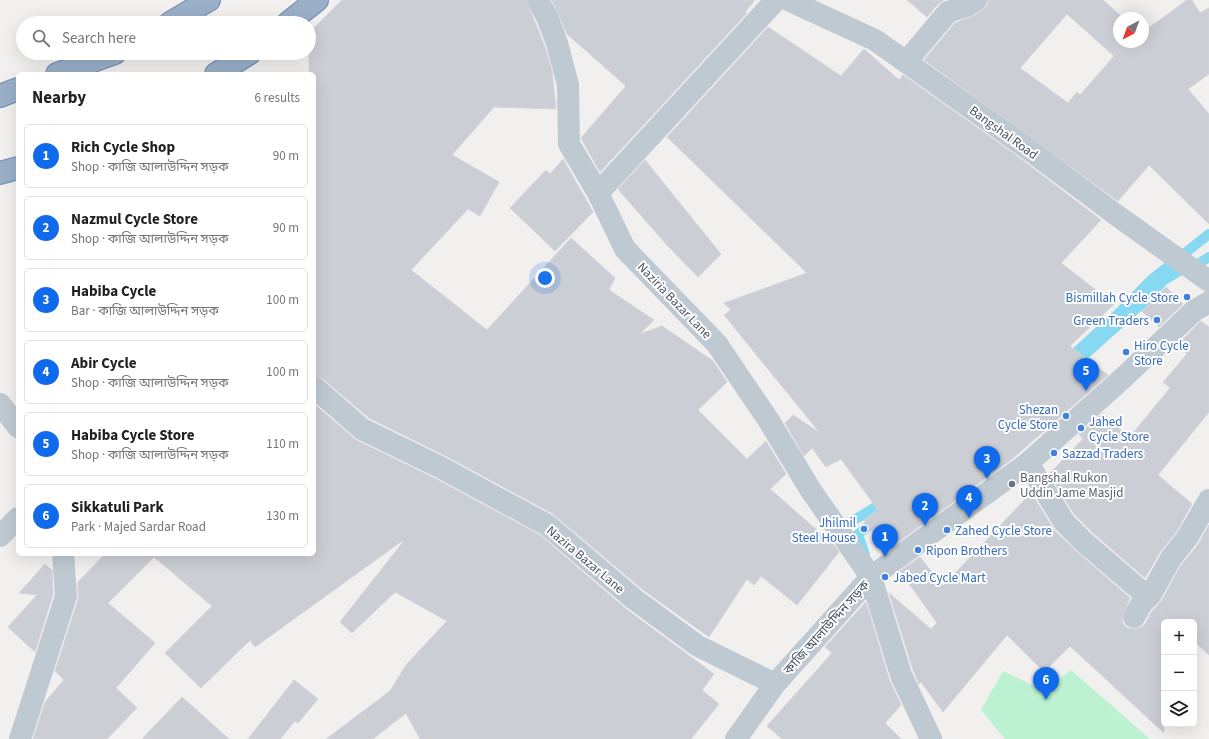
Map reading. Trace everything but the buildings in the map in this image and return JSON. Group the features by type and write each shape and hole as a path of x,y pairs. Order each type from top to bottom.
{"highway":[{"path":"182,16 209,0"},
{"path":"297,16 317,0"},
{"path":"63,72 96,60"},
{"path":"219,72 239,60"},
{"path":"0,96 16,90"},
{"path":"0,173 16,169"}],"street":[{"name":"Naziria Bazar Lane","path":"538,0 547,17 557,43 568,85 569,144 598,193 625,249 717,344 769,421 810,489 872,577 901,675 931,739"},
{"path":"598,193 776,0"},
{"name":"Bangshal Road","path":"788,0 875,40 1209,281"},
{"path":"906,62 948,12 970,5 976,0"},
{"name":"কাজি আলাউদ্দিন সড়ক","path":"736,739 775,684 872,577 1028,463 1123,378 1195,310 1209,302"},
{"name":"Nazira Bazar Lane","path":"316,389 362,428 390,441 546,525 634,599 698,646 775,684"},
{"path":"0,404 16,424"},
{"path":"1028,463 1064,522 1084,542 1148,597"},
{"path":"1134,617 1142,603 1148,597 1171,558 1187,538 1209,500"},
{"path":"0,536 16,520"},
{"path":"20,739 66,596 63,556"}],"green space":[{"path":"1071,670 1150,739 1005,739 981,710 1003,671 1043,690"}],"waterway":[{"path":"1072,356 1117,315 1151,280 1209,234"},
{"path":"1198,264 1209,257"},
{"path":"1073,365 1146,300 1163,281 1184,268 1189,272"},
{"path":"851,522 887,500"},
{"path":"865,555 858,534 878,519"}],"place":[{"name":"Bismillah Cycle Store","path":"1187,297"},
{"name":"Green Traders","path":"1157,320"},
{"name":"Hiro Cycle Store","path":"1126,352"},
{"name":"Habiba Cycle Store","path":"1086,391"},
{"name":"Shezan Cycle Store","path":"1066,416"},
{"name":"Jahed Cycle Store","path":"1081,428"},
{"name":"Sazzad Traders","path":"1054,453"},
{"name":"Habiba Cycle","path":"987,479"},
{"name":"Bangshal Rukon Uddin Jame Masjid","path":"1012,484"},
{"name":"Abir Cycle","path":"969,518"},
{"name":"Nazmul Cycle Store","path":"925,526"},
{"name":"Jhilmil Steel House","path":"864,529"},
{"name":"Zahed Cycle Store","path":"947,530"},
{"name":"Ripon Brothers","path":"918,550"},
{"name":"Rich Cycle Shop","path":"885,557"},
{"name":"Jabed Cycle Mart","path":"885,577"},
{"name":"Sikkatuli Park","path":"1046,700"}]}
